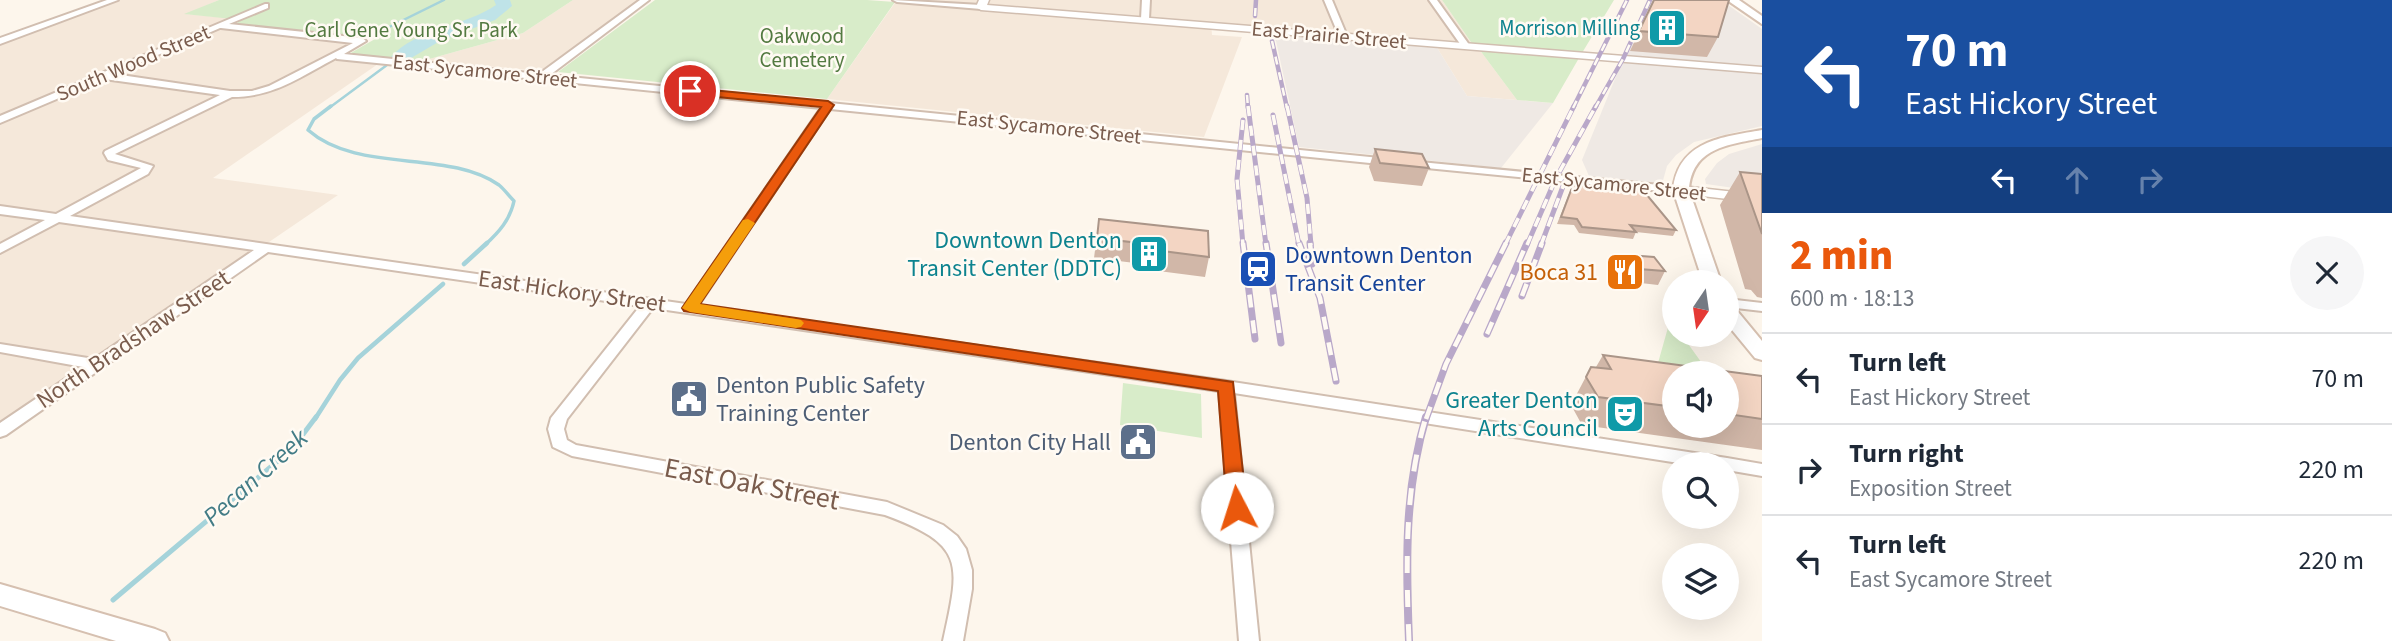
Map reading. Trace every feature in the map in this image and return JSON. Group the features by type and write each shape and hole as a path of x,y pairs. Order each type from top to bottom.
{"main road":[{"path":"1732,0 1762,21"},
{"path":"1708,270 1681,190 1679,176 1687,162 1702,151 1721,142 1762,134"},
{"path":"1740,327 1762,354"},
{"path":"0,595 155,641"}],"street":[{"path":"0,41 114,0"},
{"path":"542,76 645,0"},
{"name":"East Prairie Street","path":"897,0 983,3 1343,36 1762,69"},
{"path":"1145,19 1146,0"},
{"path":"1328,0 1343,36"},
{"path":"1433,0 1466,46"},
{"name":"South Wood Street","path":"0,120 265,6"},
{"name":"East Sycamore Street","path":"219,26 362,41 337,56"},
{"path":"104,75 253,94 337,56"},
{"name":"East Sycamore Street","path":"337,56 1762,199"},
{"path":"0,250 144,172 148,166 112,158 109,153 230,93"},
{"path":"690,308 828,105"},
{"name":"East Hickory Street","path":"0,210 1226,386 1662,454"},
{"name":"North Bradshaw Street","path":"0,431 265,248"},
{"name":"East Oak Street","path":"650,303 559,418 556,429 559,443 572,450 887,509 921,520 954,541 963,567 964,593 953,641"},
{"path":"1740,304 1762,307"},
{"path":"0,348 95,364"},
{"path":"1226,386 1249,641"},
{"name":"East Hickory Street","path":"1739,466 1762,470"}],"shaded area":[{"path":"120,0 219,0 186,14 230,18 209,28 352,44 326,58 378,64 213,178 338,195 0,425 0,43"},
{"path":"573,0 640,0 542,71 422,61 523,33"},
{"path":"897,0 1442,0 1473,45 1211,23 1212,35 1242,37 1204,137 827,99"},
{"path":"1647,0 1721,0 1762,29 1762,126 1694,142 1676,155 1667,166 1662,184 1589,176 1582,160"},
{"path":"1271,34 1436,46 1467,96 1553,103 1501,168 1299,147 1276,41"},
{"path":"1436,46 1479,49 1517,100 1467,96"},
{"path":"1762,144 1762,192 1706,184 1705,179 1717,163 1729,154"}],"green space":[{"name":"Carl Gene Young Sr. Park","path":"219,0 573,0 523,33 422,61 349,54 375,39 233,25 242,20 184,14"},
{"name":"Oakwood Cemetery","path":"655,0 895,2 827,99 558,72"},
{"path":"1442,0 1614,0 1582,53 1473,45"},
{"path":"1479,49 1579,58 1553,103 1517,100"},
{"path":"1662,347 1690,347 1700,361 1662,361 1662,370 1656,370"},
{"path":"1123,383 1201,394 1202,438 1120,425"}],"building":[{"path":"1654,0 1729,0 1718,37 1639,31"},
{"path":"1375,149 1422,154 1429,168 1380,163"},
{"path":"1740,172 1762,174 1762,234"},
{"path":"1573,185 1642,189 1676,230 1630,225 1636,232 1582,227 1577,219 1561,217"},
{"path":"1099,219 1208,231 1209,257 1147,249 1147,244 1097,238"},
{"path":"1628,255 1654,257 1664,270 1662,271 1639,269"},
{"path":"1603,355 1662,363 1662,405 1598,397 1586,377 1591,367 1611,369"},
{"path":"1739,373 1762,376 1762,419 1739,416"}],"waterway":[{"path":"371,36 444,0"},
{"name":"Pecan Creek","path":"400,57 434,37 489,17 504,6 502,0"},
{"name":"Pecan Creek","path":"329,108 387,65"},
{"name":"Pecan Creek","path":"331,106 314,119 308,130 328,144 377,157 455,167 478,174 501,187 514,201 503,225 487,243"},
{"name":"Pecan Creek","path":"464,264 487,243"},
{"name":"Pecan Creek","path":"315,419 358,358 443,284"},
{"name":"Pecan Creek","path":"113,600 292,449 316,417"}],"railway":[{"path":"1255,16 1256,0"},
{"path":"1574,106 1627,0"},
{"path":"1595,108 1623,59 1650,0"},
{"path":"1272,41 1287,108"},
{"path":"1247,95 1248,108"},
{"path":"1248,106 1266,245"},
{"path":"1287,106 1307,198 1311,245"},
{"path":"1505,245 1574,106"},
{"path":"1527,245 1556,178 1596,106"},
{"path":"1273,115 1299,245"},
{"path":"1243,120 1237,179 1243,245"},
{"path":"1541,245 1565,181"},
{"path":"1243,243 1255,339"},
{"path":"1266,243 1281,343"},
{"path":"1299,243 1320,298 1336,381"},
{"path":"1310,243 1312,264"},
{"path":"1426,419 1446,364 1506,243"},
{"path":"1487,334 1527,243"},
{"path":"1522,296 1542,243"},
{"path":"1409,641 1407,556 1410,500 1426,417"}],"slow traffic":[{"path":"748,223 690,308 796,323"}],"place":[{"name":"Morrison Milling","path":"1667,28"},
{"name":"Downtown Denton Transit Center (DDTC)","path":"1149,254"},
{"name":"Downtown Denton Transit Center","path":"1258,269"},
{"name":"Boca 31","path":"1625,272"},
{"name":"Denton Public Safety Training Center","path":"689,399"},
{"name":"Greater Denton Arts Council","path":"1625,414"},
{"name":"Denton City Hall","path":"1138,442"}],"route":[{"path":"690,91 828,105 690,308 1226,386 1237,508"}]}
